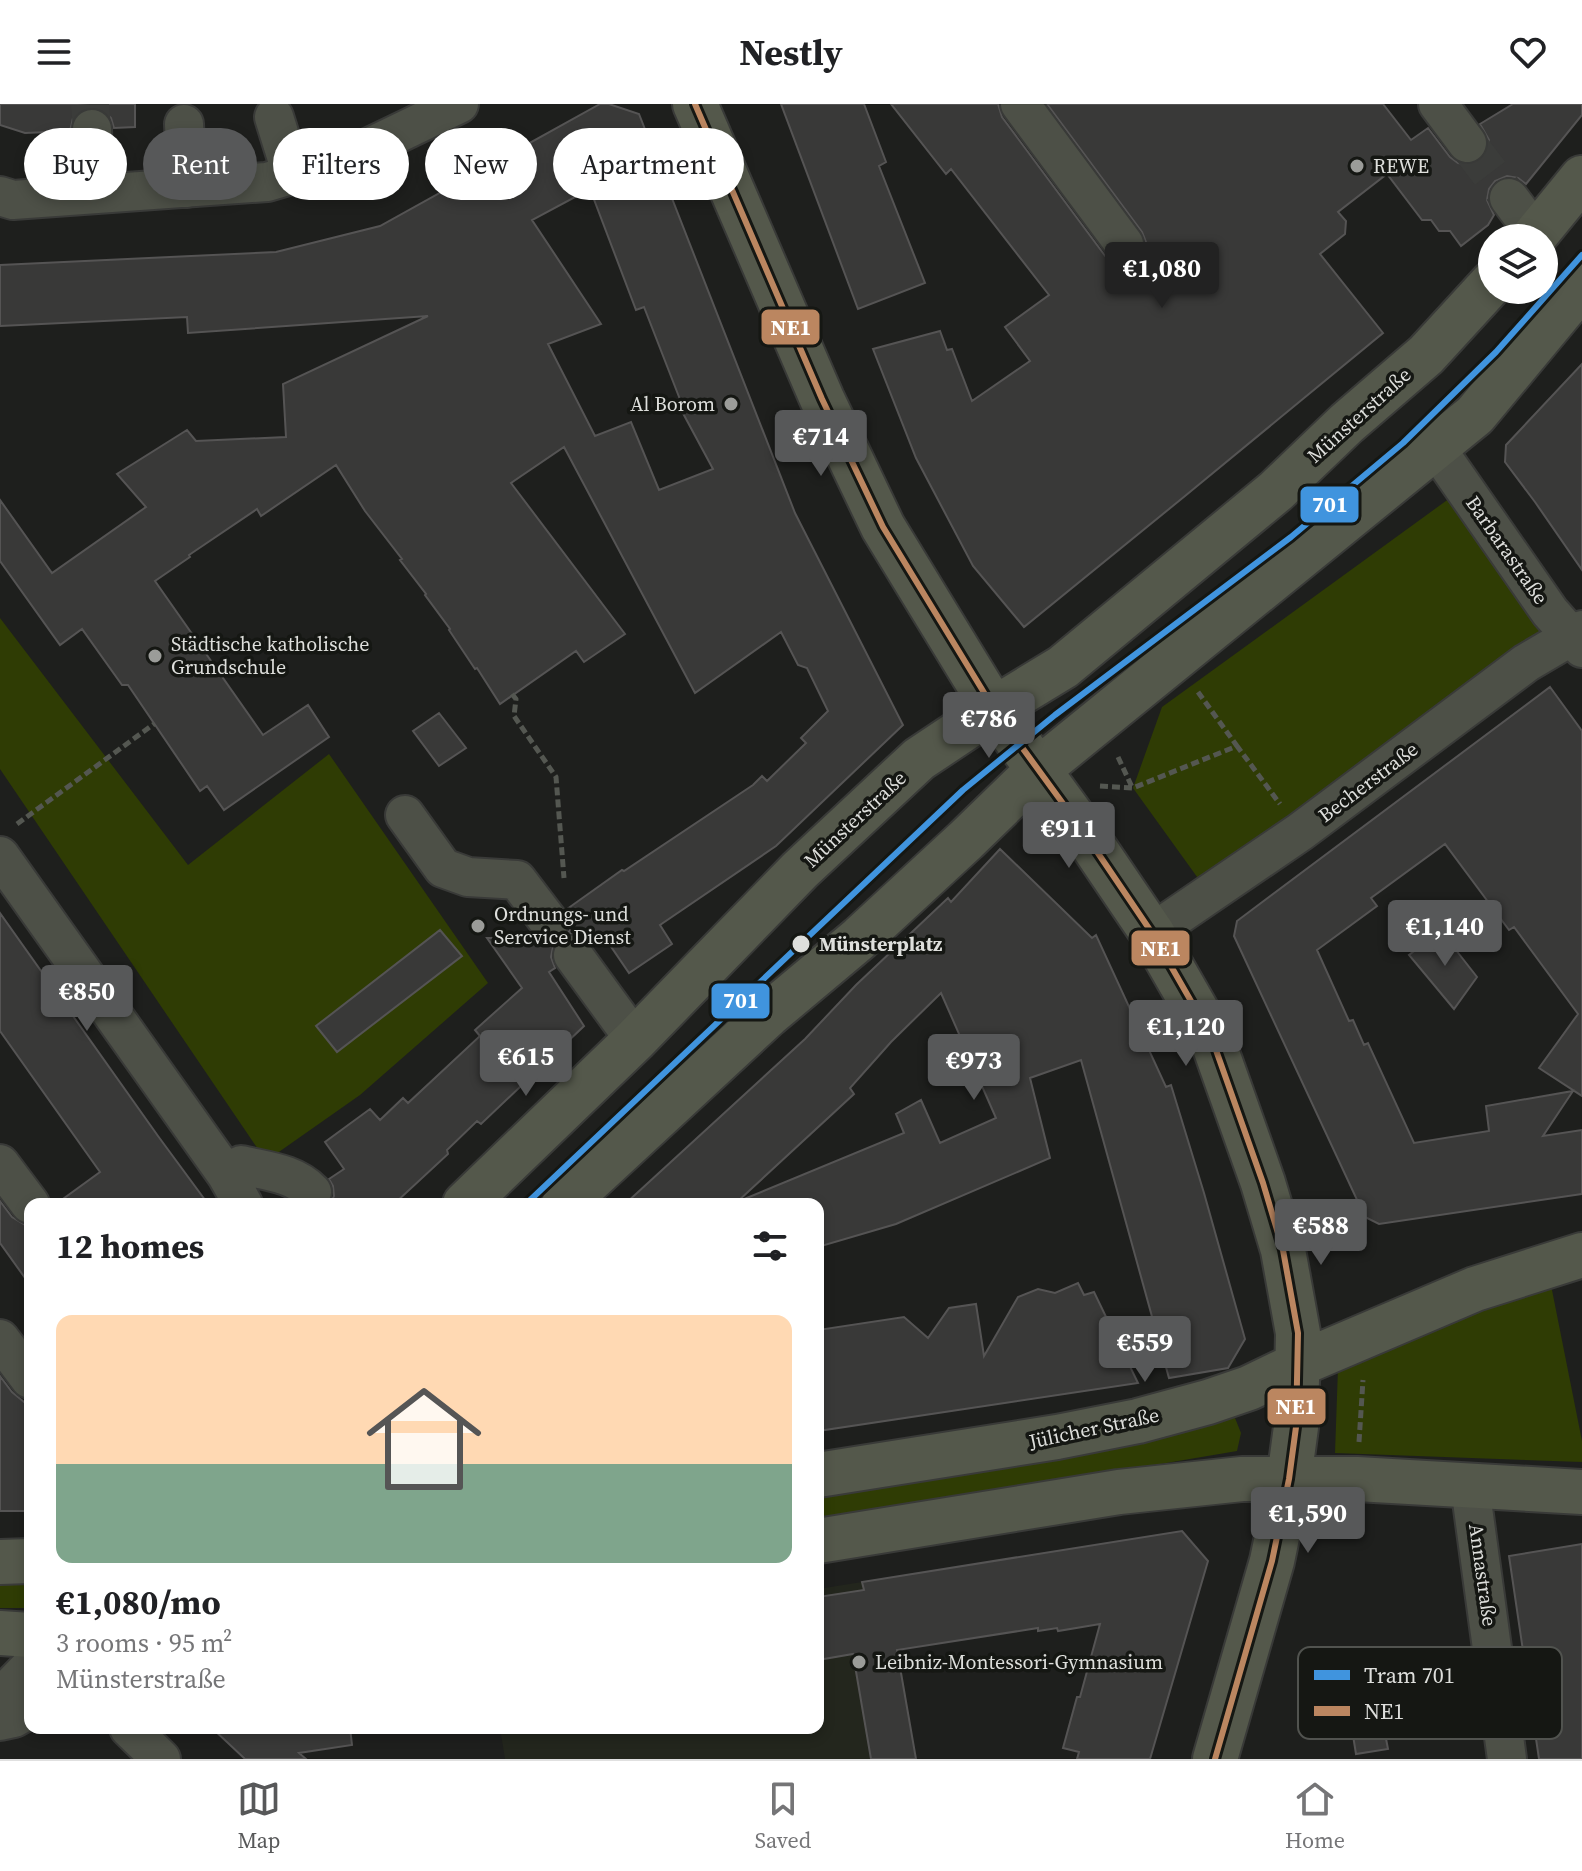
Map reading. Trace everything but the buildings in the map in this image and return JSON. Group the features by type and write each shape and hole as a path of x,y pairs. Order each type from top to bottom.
{"main road":[{"path":"695,104 822,399 883,527 994,709 1120,883 1152,933 1211,1036 1263,1183 1283,1250 1298,1333 1296,1427 1272,1561 1215,1759"},
{"path":"1545,224 1582,178"},
{"path":"570,1198 768,1015 871,928 1038,770 1475,415 1582,286"},
{"name":"Münsterstraße","path":"471,1198 635,1040 800,870 919,759 1063,667 1276,491 1347,423 1426,355 1478,298"},
{"name":"Jülicher Straße","path":"824,1474 1057,1437 1138,1421 1208,1402 1475,1289 1582,1255"},
{"path":"824,1540 1119,1492 1207,1482 1357,1479 1582,1492"},
{"path":"0,1562 24,1561"},
{"path":"0,1633 24,1635"}],"street":[{"path":"1020,104 1124,244"},
{"path":"1438,104 1467,143"},
{"path":"403,128 443,107"},
{"path":"274,117 277,128"},
{"path":"184,124 184,128"},
{"path":"0,196 24,199"},
{"path":"1509,198 1527,224"},
{"name":"Barbarastraße","path":"1436,448 1550,612 1578,638"},
{"name":"Becherstraße","path":"1152,933 1300,832 1526,663 1578,638"},
{"path":"405,815 443,868 468,877 517,880 549,922"},
{"path":"6,842 234,1189"},
{"path":"573,955 635,1040"},
{"path":"0,1164 26,1198"},
{"path":"234,1189 241,1165 287,1176 304,1183 312,1192"},
{"path":"0,1339 24,1371"},
{"name":"Annastraße","path":"1470,1486 1492,1647"},
{"path":"0,1698 24,1673"},
{"path":"0,1721 24,1712"},
{"path":"135,1734 161,1759"},
{"name":"Annastraße","path":"1504,1739 1507,1759"}],"path":[{"path":"1175,660 1300,832"},
{"path":"512,694 516,699 514,716 556,777 566,884"},
{"path":"6,842 154,724"},
{"path":"1066,807 1096,786 1133,788 1237,746"},
{"path":"1357,1479 1366,1335"}],"shaded area":[{"name":"Leibniz-Montessori-Gymnasium","path":"887,1578 916,1759 505,1759 501,1734 824,1734 824,1588"}],"green space":[{"path":"1450,498 1546,630 1200,881 1133,788 1162,707"},
{"path":"0,618 188,865 329,754 488,983 360,1095 266,1161 0,769"},
{"path":"1549,1275 1582,1441 1582,1462 1335,1453 1338,1368"},
{"path":"1235,1418 1241,1433 1237,1451 824,1521 824,1485"},
{"path":"24,1579 24,1608 0,1608 0,1580"}],"tunnel":[{"path":"90,104 92,128"},
{"path":"1467,143 1509,198"}],"tram line":[{"name":"701","path":"532,1198 963,790 1055,715 1291,537 1403,443 1496,352 1582,255"}],"transit line":[{"name":"NE1","path":"695,104 822,399 883,527 994,709 1083,831 1152,933 1211,1036 1263,1183 1283,1250 1298,1333 1296,1427 1272,1561 1215,1759"}],"place":[{"name":"REWE","path":"1357,166"},
{"name":"Al Borom","path":"731,404"},
{"name":"Städtische katholische Grundschule","path":"155,656"},
{"name":"Ordnungs- und Sercvice Dienst","path":"478,926"},
{"name":"Münsterplatz","path":"801,944"},
{"name":"Leibniz-Montessori-Gymnasium","path":"859,1662"}]}
